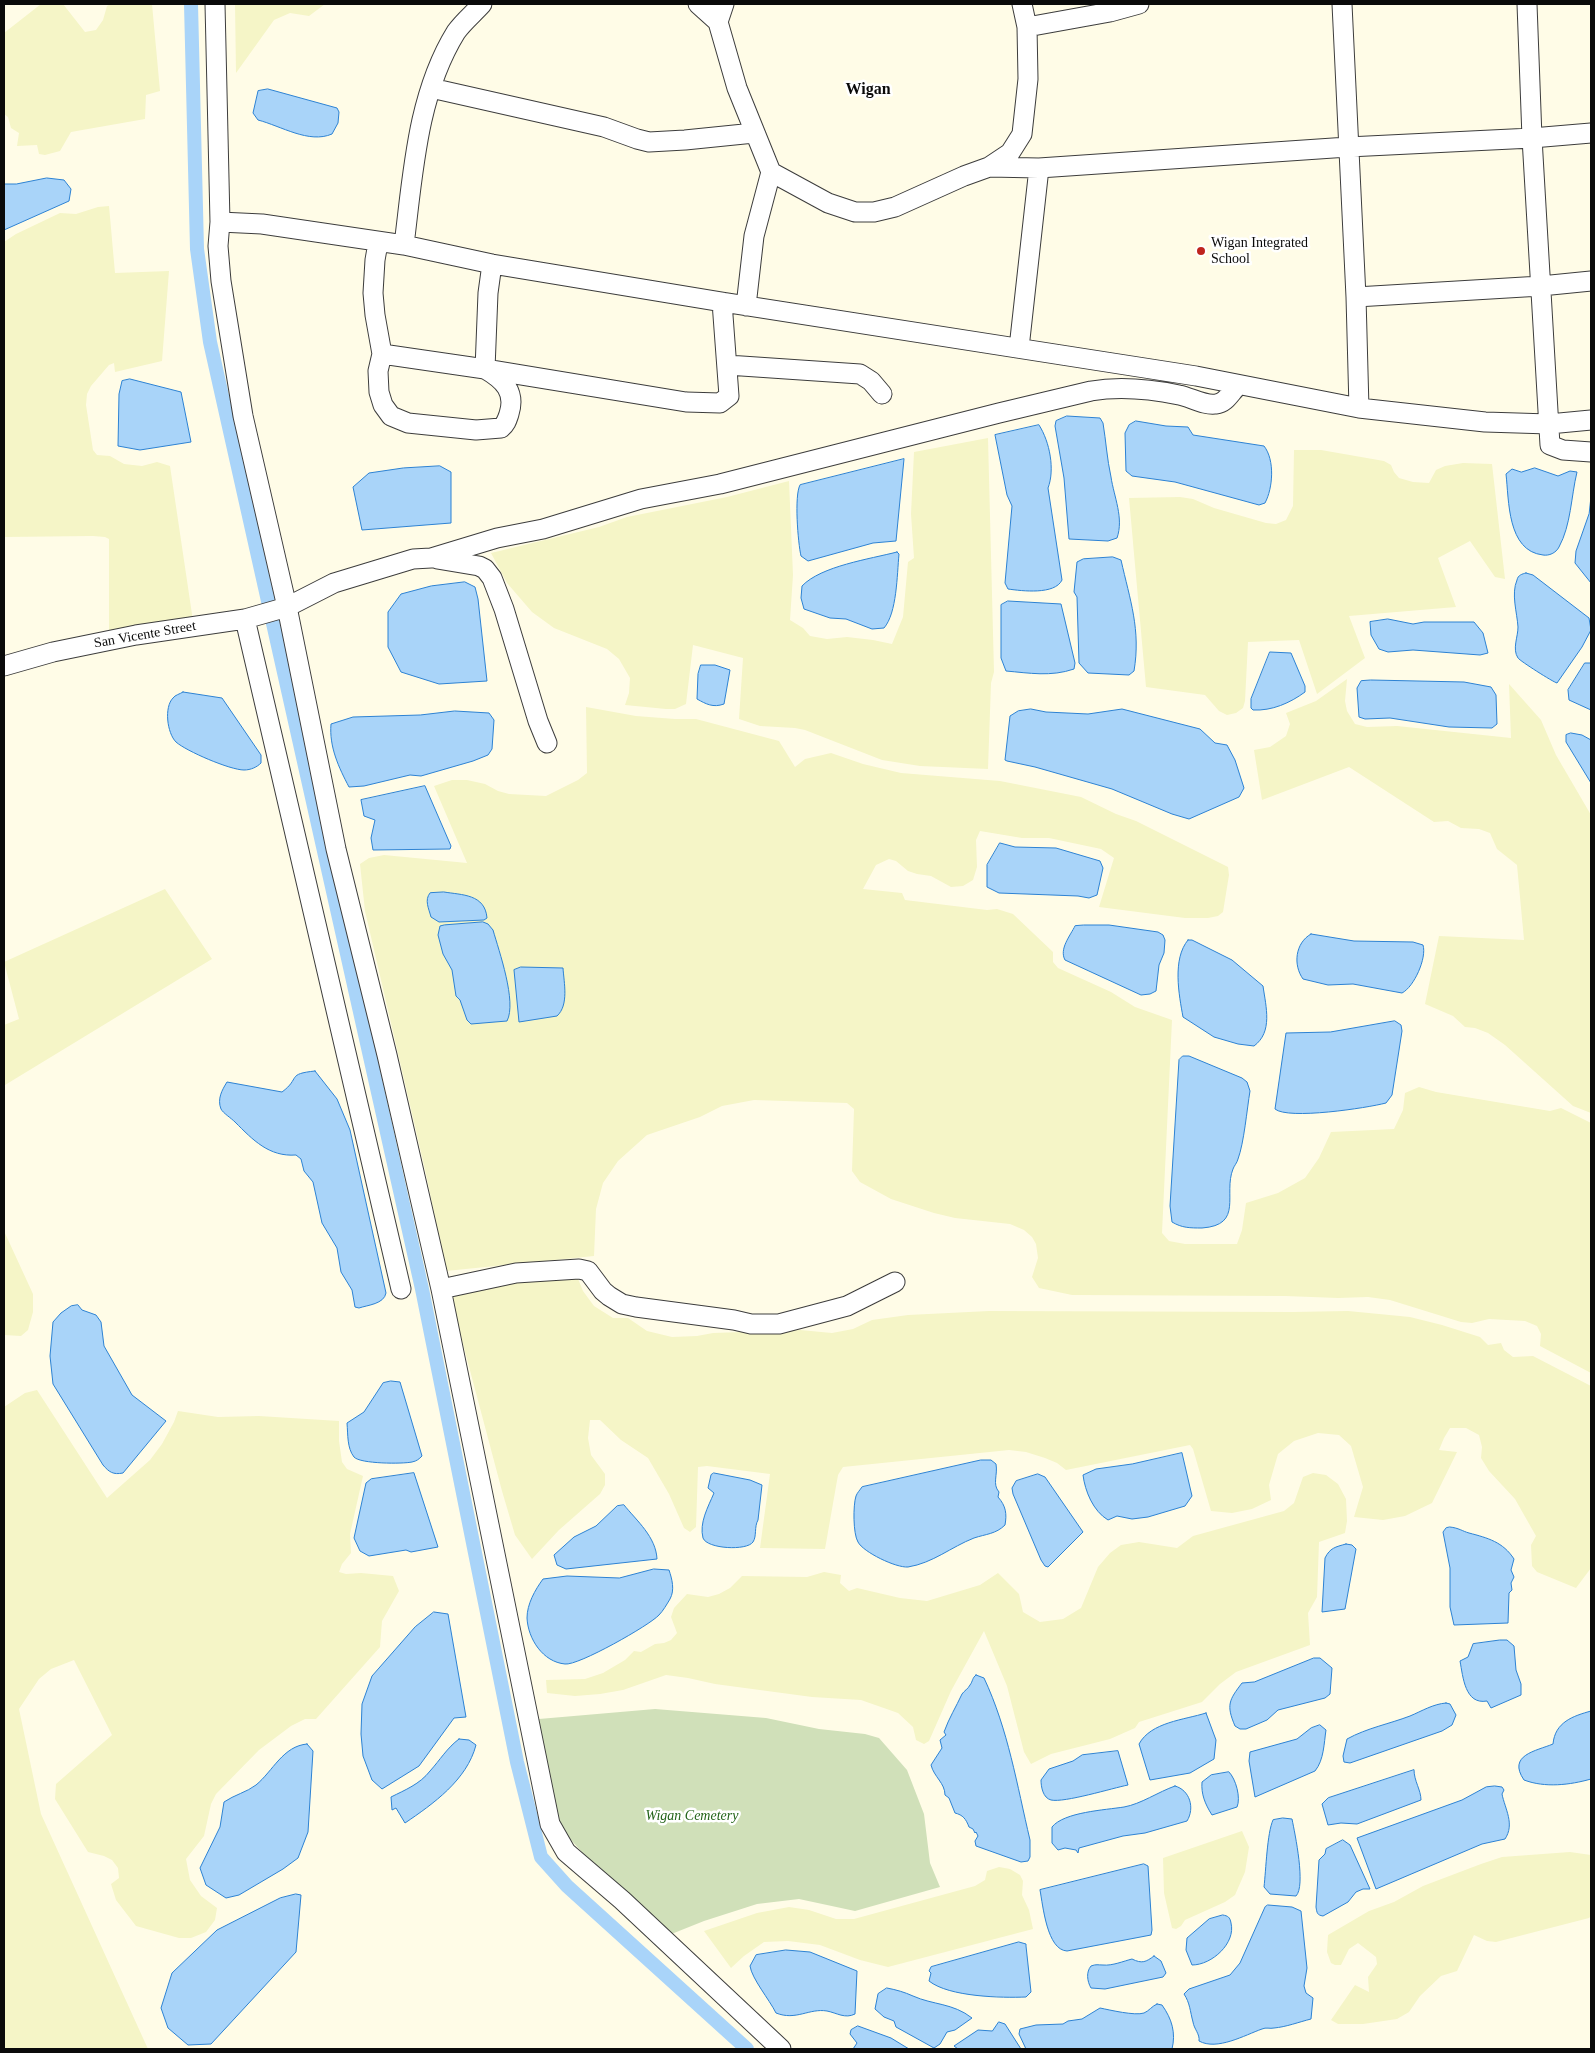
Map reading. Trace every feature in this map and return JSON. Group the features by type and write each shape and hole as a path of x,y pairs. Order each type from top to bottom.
{"street":[{"path":"215,4 220,222 218,246 221,281 243,416 336,849 387,1055 441,1288 544,1796 554,1832 566,1852 622,1900 782,2049"},
{"path":"404,245 416,154 431,88 442,58 457,30 482,4"},
{"path":"698,4 718,22 737,88 771,172 828,203 855,212 874,212 896,208 964,176 989,168 1038,168 1591,133"},
{"path":"718,22 724,4"},
{"path":"989,168 1010,153 1022,134 1028,79 1027,27 1022,4"},
{"path":"1027,27 1110,12 1139,4"},
{"path":"1342,4 1356,297 1359,408"},
{"path":"1527,4 1532,138 1550,445 1564,450 1591,452"},
{"path":"431,88 604,127 649,142 693,140 754,133"},
{"path":"1019,348 1038,168"},
{"path":"746,306 754,236 771,172"},
{"path":"220,222 262,224 378,243 404,245 492,264 746,306 1196,376 1359,408 1485,422 1549,424 1591,420"},
{"path":"378,243 373,293 374,315 382,354 378,371 379,392 383,405 391,416 408,423 476,430 501,428 506,424 512,404 511,394 498,377 485,369"},
{"path":"485,369 488,293 492,264"},
{"path":"1356,297 1541,286 1591,281"},
{"path":"382,354 686,402 720,403 729,396 722,302"},
{"path":"727,365 860,374 871,381 882,394"},
{"path":"431,558 497,538 543,529 641,499 720,484 1091,391 1141,389 1179,395 1215,404 1226,401 1239,385"},
{"path":"431,558 479,566 485,569 492,578 504,609 538,721 547,743"},
{"name":"San Vicente Street","path":"4,666 53,652 136,635 251,616 284,608 334,583 413,559 431,558"},
{"path":"251,616 401,1289"},
{"path":"441,1288 516,1273 579,1268 588,1271 603,1291 622,1304 636,1308 752,1324 779,1324 847,1306 895,1282"}],"green space":[{"path":"41,4 63,4 85,32 96,30 103,20 107,6 111,4 152,4 160,91 146,95 145,119 71,132 60,151 45,155 39,154 37,145 17,146 19,133 11,128 8,117 4,114 4,33"},
{"path":"235,4 325,4 309,16 290,13 274,20 236,73"},
{"path":"109,206 115,273 169,271 162,361 115,372 114,363 109,365 91,386 87,394 86,405 93,450 97,455 110,456 124,464 142,466 157,462 170,466 193,621 109,632 109,539 93,536 4,537 4,242 16,234 60,213 76,214 98,207"},
{"path":"988,438 994,672 991,683 988,769 920,766 882,760 805,730 760,726 739,719 743,658 693,645 686,704 675,709 625,705 629,693 630,678 619,659 607,649 554,628 532,612 507,583 491,553 599,527 627,517 727,497 789,481 793,575 790,620 803,628 810,636 827,639 847,637 892,644 903,617 908,562 914,558 911,514 914,452"},
{"path":"1294,450 1321,450 1384,461 1391,465 1399,478 1413,482 1429,483 1436,470 1445,466 1463,463 1492,464 1505,579 1495,577 1470,541 1438,558 1456,607 1349,616 1365,658 1317,694 1299,640 1248,642 1245,701 1243,708 1236,713 1227,715 1219,711 1205,695 1146,687 1129,498 1180,497 1193,499 1214,508 1266,523 1276,524 1286,520 1293,506"},
{"path":"1347,679 1345,701 1347,711 1355,724 1367,727 1397,726 1511,738 1509,684 1541,720 1556,755 1591,815 1591,1113 1573,1106 1505,1045 1488,1033 1475,1028 1465,1027 1453,1016 1425,1004 1439,936 1524,940 1517,865 1497,849 1490,833 1479,829 1461,828 1448,821 1434,822 1349,767 1262,800 1254,750 1270,747 1286,736 1290,724 1286,713 1316,701"},
{"path":"586,707 636,716 696,719 779,741 795,767 805,759 831,753 863,764 901,773 1000,781 1081,797 1116,814 1136,821 1228,867 1229,875 1223,912 1218,916 1185,918 1099,907 1114,858 1101,849 1049,838 1022,838 980,831 976,840 977,867 973,880 963,886 951,887 931,876 908,871 896,861 889,859 876,865 863,889 902,893 905,900 987,910 997,909 1013,914 1053,952 1053,962 1058,968 1111,992 1135,1007 1172,1020 1162,1233 1169,1241 1185,1244 1237,1244 1242,1230 1246,1203 1278,1193 1305,1178 1319,1158 1331,1132 1394,1129 1403,1110 1405,1093 1419,1087 1436,1092 1550,1111 1561,1108 1591,1123 1591,1373 1540,1346 1541,1334 1537,1326 1525,1321 1489,1319 1472,1323 1461,1322 1390,1300 1368,1297 1072,1295 1039,1288 1032,1277 1038,1258 1036,1244 1032,1237 1024,1230 1010,1224 955,1218 934,1213 891,1199 860,1182 852,1171 854,1109 847,1103 754,1100 722,1106 700,1117 647,1135 618,1161 603,1183 596,1209 594,1256 446,1271 426,1174 365,911 360,864 369,858 384,855 467,863 434,786 452,780 467,780 485,784 509,794 546,796 578,780 587,773"},
{"path":"165,889 212,959 5,1085 4,1025 19,1019 4,962"},
{"path":"4,1231 33,1294 33,1312 28,1330 21,1336 4,1335"},
{"path":"576,1274 583,1291 594,1306 613,1318 628,1318 647,1331 672,1337 713,1333 800,1330 832,1333 853,1329 872,1320 908,1315 989,1311 1348,1311 1410,1317 1442,1325 1480,1337 1488,1345 1501,1343 1504,1350 1513,1357 1533,1356 1591,1386 1591,1568 1576,1588 1537,1572 1532,1566 1531,1545 1536,1536 1515,1499 1489,1471 1481,1458 1482,1447 1479,1435 1466,1428 1450,1428 1444,1438 1439,1450 1457,1452 1432,1503 1405,1516 1383,1520 1354,1517 1363,1487 1351,1446 1339,1435 1318,1433 1294,1441 1278,1454 1269,1485 1271,1500 1252,1509 1232,1513 1211,1511 1193,1449 1190,1445 1066,1470 1057,1463 1045,1458 1026,1452 1009,1450 843,1467 838,1475 825,1549 760,1548 770,1474 707,1466 698,1467 696,1527 690,1532 684,1528 669,1494 648,1458 621,1440 600,1420 590,1420 588,1438 591,1455 605,1474 605,1485 600,1494 559,1530 532,1559 515,1535 450,1295 536,1277"},
{"path":"37,1390 107,1498 150,1460 162,1444 178,1411 218,1417 259,1416 339,1421 342,1462 347,1469 363,1476 350,1534 351,1553 342,1564 339,1572 393,1576 399,1591 382,1621 380,1647 316,1719 305,1719 291,1726 259,1750 216,1794 211,1804 204,1836 186,1859 190,1880 201,1896 217,1908 215,1920 206,1932 191,1938 179,1938 136,1926 116,1900 111,1884 119,1878 118,1868 112,1860 88,1852 55,1799 56,1784 112,1735 74,1660 51,1669 39,1679 19,1709 41,1814 148,2049 4,2049 4,1407 25,1393"},
{"path":"1313,1473 1326,1475 1338,1484 1346,1499 1347,1521 1345,1533 1319,1542 1317,1597 1308,1613 1310,1645 1236,1672 1220,1684 1202,1702 1139,1722 1135,1728 1110,1739 1051,1754 1031,1764 1024,1752 1007,1686 984,1631 951,1691 929,1741 924,1744 916,1740 913,1727 898,1713 861,1700 812,1697 715,1684 666,1675 623,1690 600,1694 575,1696 547,1693 546,1680 585,1679 603,1673 625,1660 634,1651 641,1652 655,1644 671,1640 677,1633 671,1617 674,1608 687,1594 708,1597 719,1594 730,1588 742,1576 807,1577 824,1572 841,1575 840,1583 849,1591 857,1588 900,1598 927,1601 980,1585 998,1573 1019,1594 1023,1612 1040,1622 1063,1619 1081,1608 1098,1567 1110,1553 1121,1545 1139,1542 1177,1548 1193,1536 1284,1511 1294,1503 1303,1477"},
{"name":"Wigan Cemetery","path":"655,1709 766,1718 819,1729 865,1734 879,1738 907,1770 924,1814 930,1863 940,1887 855,1911 799,1899 757,1904 704,1921 669,1935 603,1875 561,1829 548,1791 539,1719"},
{"path":"1242,1831 1249,1847 1245,1872 1235,1895 1225,1902 1185,1920 1176,1929 1172,1928 1164,1893 1163,1858"},
{"path":"1570,1852 1591,1855 1591,1916 1589,1918 1496,1942 1487,1941 1474,1935 1457,1971 1441,1976 1420,1996 1409,2012 1397,2019 1363,2024 1338,2024 1331,2020 1355,1985 1369,1992 1368,1977 1377,1964 1376,1957 1358,1943 1349,1949 1341,1965 1331,1963 1327,1952 1328,1935 1369,1911 1394,1902 1423,1886 1481,1864 1502,1857"},
{"path":"999,1867 1010,1869 1020,1875 1023,1881 1022,1895 1029,1910 1033,1929 888,1967 860,1960 820,1945 788,1941 764,1942 731,1968 704,1931 757,1913 789,1907 809,1910 836,1919 854,1919 975,1886 985,1880 987,1871"}],"water":[{"path":"268,89 337,108 339,112 338,123 332,134 323,137 305,136 258,120 253,113 258,91"},
{"path":"47,178 64,180 71,189 69,201 4,230 4,184 16,184"},
{"path":"130,379 181,392 191,442 140,450 118,446 119,394 122,381"},
{"path":"1067,416 1100,418 1103,423 1119,515 1117,538 1108,541 1069,539 1064,478 1055,426 1056,421"},
{"path":"1136,421 1166,426 1188,427 1193,435 1264,446 1270,459 1272,474 1270,490 1265,503 1259,505 1175,482 1132,476 1126,471 1125,433 1129,425"},
{"path":"1039,425 1049,448 1051,473 1048,488 1062,580 1058,585 1046,590 1008,589 1005,583 1012,506 1007,495 995,435"},
{"path":"904,459 896,541 873,543 808,561 801,556 797,508 800,485"},
{"path":"440,466 451,472 451,523 362,530 353,487 369,473 403,468"},
{"path":"1535,468 1558,476 1570,471 1577,472 1566,530 1559,547 1552,554 1548,555 1531,551 1522,544 1512,523 1510,510 1506,474 1512,469 1521,472"},
{"path":"1591,497 1591,583 1575,563 1576,551 1589,514"},
{"path":"897,552 899,554 894,604 892,613 884,628 872,629 846,619 830,618 804,609 801,598 802,586 810,579 833,568"},
{"path":"1113,557 1121,560 1135,628 1136,656 1134,671 1129,675 1088,673 1079,663 1077,597 1074,592 1077,562 1083,559"},
{"path":"1526,573 1533,575 1589,618 1591,630 1582,647 1557,683 1524,663 1516,654 1515,647 1518,627 1514,591 1518,577"},
{"path":"465,582 475,587 478,599 487,681 439,684 401,672 388,647 388,612 401,594 431,586"},
{"path":"1008,601 1061,604 1075,663 1074,669 1048,674 1006,671 1001,658 1001,605"},
{"path":"1388,619 1413,624 1424,622 1474,622 1483,633 1488,653 1480,655 1413,650 1388,652 1379,649 1371,635 1370,622"},
{"path":"1270,652 1291,653 1305,686 1305,692 1280,706 1253,710 1251,708 1251,699"},
{"path":"1585,663 1591,663 1591,710 1569,700 1568,690"},
{"path":"701,665 715,665 730,670 724,704 707,704 697,699 698,674"},
{"path":"1361,681 1464,682 1491,687 1496,695 1497,724 1492,728 1449,727 1390,718 1365,719 1359,717 1357,688"},
{"path":"183,692 222,698 261,755 261,763 249,769 237,769 208,759 176,742 170,733 168,707 174,697"},
{"path":"1031,709 1046,712 1088,714 1122,709 1200,729 1215,743 1227,745 1235,760 1244,788 1239,797 1189,819 1172,814 1112,789 1007,761 1005,760 1010,716 1018,711"},
{"path":"455,711 489,713 494,720 492,749 488,755 421,776 410,775 364,786 349,787 338,765 333,749 331,724 353,717 420,715"},
{"path":"1571,733 1582,735 1591,740 1591,783 1566,742 1566,735"},
{"path":"425,786 451,846 450,849 373,850 371,838 375,820 364,816 361,800"},
{"path":"1000,843 1015,847 1056,848 1100,861 1103,868 1097,895 1089,898 999,893 987,887 987,865"},
{"path":"444,892 465,895 477,900 482,904 487,918 484,920 439,922 431,917 427,899 430,893"},
{"path":"483,922 488,924 493,930 499,950 509,989 510,1012 507,1021 471,1024 467,1020 460,1000 456,996 452,970 443,954 438,935 440,926"},
{"path":"1109,925 1158,932 1163,935 1165,940 1164,953 1159,965 1156,991 1141,995 1065,960 1063,951 1068,938 1075,926"},
{"path":"1311,934 1354,941 1413,942 1423,945 1423,957 1415,979 1407,990 1402,993 1353,984 1328,985 1303,979 1298,967 1297,955 1299,949"},
{"path":"1188,940 1192,940 1232,960 1263,986 1267,1019 1266,1026 1264,1034 1254,1046 1238,1044 1214,1037 1183,1017 1178,967 1183,948"},
{"path":"521,967 563,968 564,1000 561,1011 557,1016 519,1022 514,970"},
{"path":"1395,1021 1401,1025 1402,1031 1392,1095 1386,1103 1362,1108 1311,1113 1283,1112 1275,1109 1286,1033 1330,1032"},
{"path":"1183,1056 1189,1056 1242,1078 1247,1082 1250,1091 1242,1144 1231,1179 1228,1215 1215,1226 1202,1228 1186,1227 1172,1222 1170,1206 1179,1060"},
{"path":"315,1071 337,1099 350,1130 386,1293 385,1297 379,1302 359,1308 355,1307 352,1290 341,1272 337,1248 322,1223 313,1182 304,1171 301,1159 296,1155 278,1153 262,1146 223,1112 220,1105 223,1088 227,1082 282,1092 297,1075"},
{"path":"78,1305 82,1310 96,1315 101,1322 104,1346 132,1395 166,1421 123,1473 116,1474 103,1465 53,1384 50,1356 53,1322 71,1306"},
{"path":"391,1381 400,1382 422,1456 414,1462 400,1463 382,1463 358,1459 354,1457 350,1450 347,1423 364,1412 383,1383"},
{"path":"1182,1453 1192,1496 1185,1506 1148,1517 1132,1519 1117,1516 1108,1520 1094,1506 1086,1488 1083,1475 1096,1469 1132,1464"},
{"path":"981,1460 991,1460 996,1464 998,1497 1003,1504 1006,1514 1005,1525 1002,1528 974,1538 926,1562 908,1567 880,1559 858,1542 854,1526 854,1506 856,1496 862,1487"},
{"path":"414,1473 438,1547 369,1556 360,1551 354,1538 366,1483 371,1479"},
{"path":"714,1473 750,1480 762,1485 755,1537 749,1545 727,1548 712,1545 703,1538 703,1521 714,1493 708,1488 711,1475"},
{"path":"1038,1474 1045,1477 1083,1532 1048,1567 1041,1560 1012,1488 1016,1481"},
{"path":"624,1505 650,1536 657,1559 566,1569 557,1565 554,1555 574,1537 596,1526 617,1506"},
{"path":"1450,1527 1495,1542 1505,1548 1514,1559 1511,1570 1514,1577 1511,1583 1512,1590 1509,1593 1508,1623 1454,1625 1450,1607 1450,1568 1443,1532 1446,1528"},
{"path":"1346,1544 1352,1545 1356,1549 1345,1609 1322,1612 1325,1558 1333,1548"},
{"path":"654,1569 669,1570 672,1596 659,1615 653,1620 598,1652 572,1663 565,1664 550,1659 538,1648 530,1634 527,1613 532,1597 543,1579 567,1576 619,1578"},
{"path":"434,1612 448,1614 466,1717 454,1718 419,1766 382,1789 372,1780 363,1756 361,1734 362,1704 372,1676 415,1627"},
{"path":"1507,1640 1514,1646 1516,1670 1521,1684 1521,1695 1491,1708 1487,1701 1474,1699 1466,1688 1460,1661 1468,1657 1473,1644"},
{"path":"1314,1658 1320,1658 1332,1668 1330,1694 1325,1698 1278,1710 1267,1720 1246,1729 1240,1729 1235,1726 1230,1713 1230,1703 1242,1683 1254,1682"},
{"path":"976,1675 984,1678 1006,1737 1030,1840 1030,1857 1028,1861 1021,1862 976,1846 975,1841 978,1836 976,1832 969,1827 964,1818 955,1813 931,1765 942,1748 940,1740 946,1735 944,1732 950,1717 962,1694"},
{"path":"1450,1704 1456,1715 1452,1725 1442,1731 1350,1763 1344,1762 1343,1756 1347,1739 1432,1706"},
{"path":"1591,1711 1591,1779 1558,1785 1540,1784 1524,1780 1519,1765 1521,1759 1532,1752 1553,1744 1557,1730 1566,1721"},
{"path":"1206,1713 1216,1740 1214,1759 1190,1773 1150,1780 1139,1744 1144,1737 1160,1726"},
{"path":"1320,1725 1326,1730 1322,1757 1315,1771 1255,1797 1249,1761 1250,1752 1297,1739 1311,1728"},
{"path":"459,1739 469,1740 476,1745 472,1758 465,1769 448,1790 405,1823 396,1808 392,1810 391,1797 422,1780 447,1750"},
{"path":"307,1744 313,1751 308,1832 298,1858 239,1895 226,1898 206,1885 200,1868 220,1827 224,1802 256,1785 291,1749"},
{"path":"1118,1751 1128,1785 1066,1799 1051,1800 1044,1795 1041,1780 1049,1769 1073,1761 1082,1755"},
{"path":"1414,1770 1421,1800 1357,1824 1341,1823 1328,1825 1322,1804 1328,1798"},
{"path":"1229,1772 1234,1779 1237,1789 1237,1807 1212,1815 1204,1799 1202,1782 1211,1775"},
{"path":"1175,1786 1184,1791 1190,1800 1191,1811 1187,1821 1079,1848 1078,1853 1076,1850 1065,1848 1058,1850 1052,1843 1052,1827 1066,1818 1085,1812 1124,1807 1143,1801"},
{"path":"1486,1787 1502,1787 1504,1790 1502,1794 1509,1822 1508,1833 1505,1839 1482,1844 1376,1889 1357,1838 1462,1800"},
{"path":"1292,1819 1297,1847 1300,1882 1296,1896 1270,1894 1264,1887 1271,1826 1273,1820"},
{"path":"1343,1840 1350,1845 1370,1889 1356,1892 1348,1902 1321,1916 1316,1907 1319,1860 1325,1854 1326,1849"},
{"path":"1144,1864 1148,1866 1151,1935 1067,1951 1060,1949 1050,1935 1040,1890"},
{"path":"296,1894 301,1895 296,1952 211,2044 188,2045 168,2028 161,2008 172,1973 217,1930 280,1898"},
{"path":"1268,1905 1292,1907 1301,1911 1307,1968 1304,1986 1306,1993 1313,1998 1311,2019 1283,2027 1264,2028 1222,2043 1206,2044 1199,2041 1189,2004 1184,1994 1189,1989 1230,1975 1240,1963 1265,1907"},
{"path":"1223,1915 1230,1919 1232,1931 1226,1945 1214,1957 1200,1964 1192,1965 1186,1950 1187,1938 1209,1919"},
{"path":"1019,1942 1026,1944 1031,1992 1026,1997 990,1997 962,1993 938,1986 929,1981 931,1967"},
{"path":"786,1950 810,1952 857,1971 855,2014 844,2016 827,2011 814,2011 790,2016 776,2013 754,1977 750,1966 756,1955"},
{"path":"1154,1956 1161,1961 1166,1973 1163,1977 1105,1989 1091,1988 1088,1974 1091,1966 1110,1965 1132,1959 1144,1962"},
{"path":"887,1988 950,2007 972,2018 955,2030 947,2032 940,2044 934,2048 896,2027 894,2021 884,2017 875,2009 878,1994"},
{"path":"1157,2004 1162,2005 1171,2021 1174,2037 1172,2049 1026,2049 1019,2034 1020,2029 1036,2025 1063,2024 1068,2021 1082,2019 1100,2008 1140,2014"},
{"path":"999,2022 1005,2024 1021,2049 958,2049 954,2046 978,2030 992,2031"},
{"path":"858,2026 891,2038 909,2049 853,2049 857,2043 850,2034 851,2030"}],"waterway":[{"path":"191,4 197,249 210,342 422,1289 517,1762 541,1857 567,1886 747,2049"}],"place":[{"name":"Wigan Integrated School","path":"1201,251"}],"district":[{"name":"Wigan","path":"868,90"}]}
